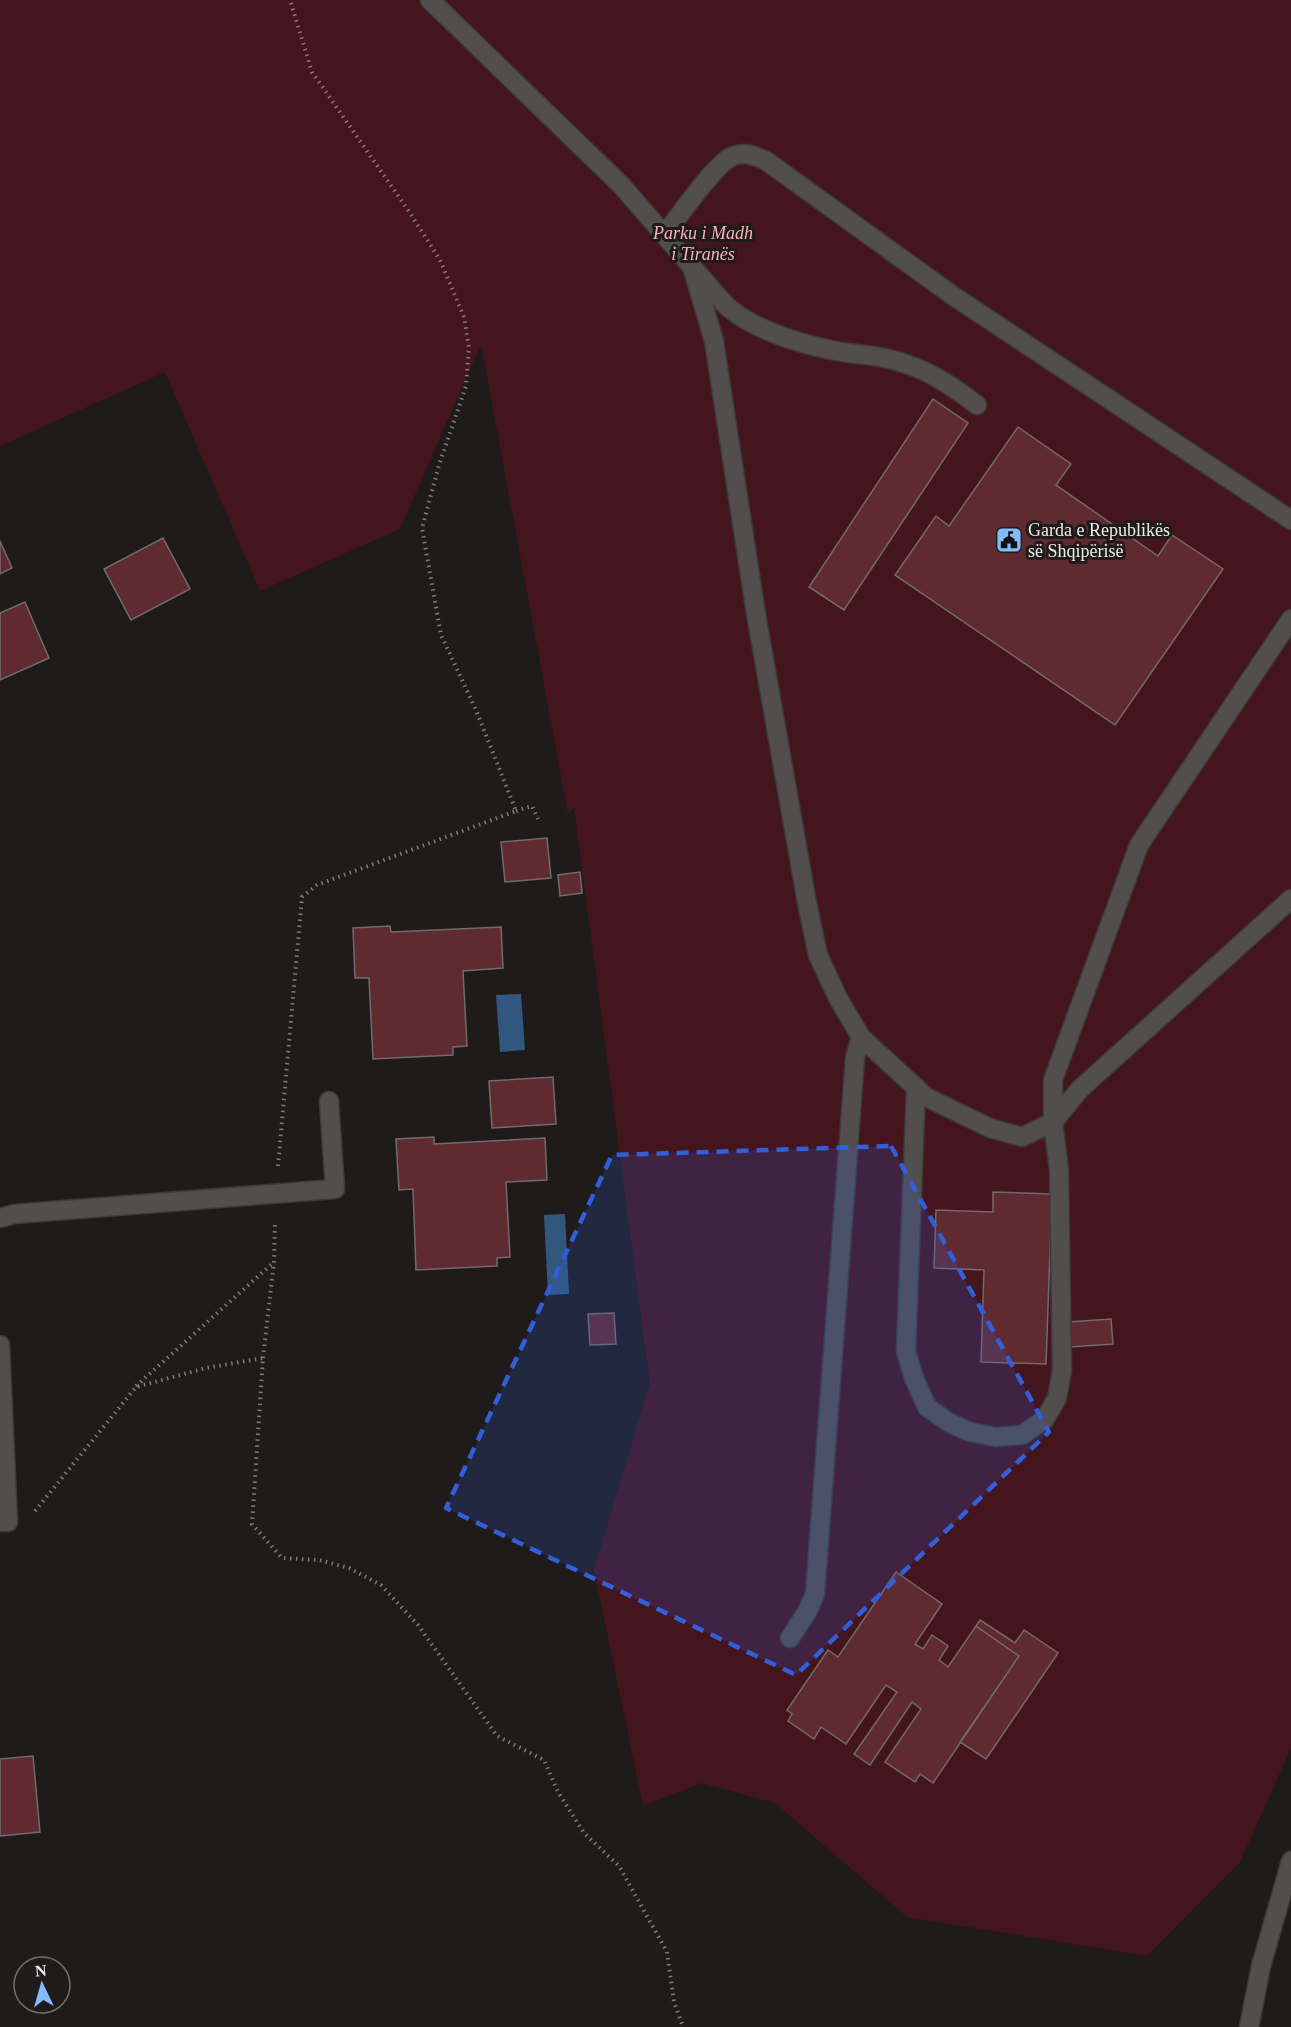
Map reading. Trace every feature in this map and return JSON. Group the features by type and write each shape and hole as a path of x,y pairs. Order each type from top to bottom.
{"street":[{"path":"430,0 622,186 729,308 754,324 815,347 873,355 909,364 952,386 978,405"},
{"path":"664,235 717,169 732,156 748,154 765,160 952,295 1291,520"},
{"path":"692,267 714,341 756,614 818,955 838,999 861,1037 926,1097 990,1128 1022,1137 1053,1122 1080,1089 1291,899"},
{"path":"916,1087 906,1351 914,1378 927,1407 948,1422 970,1432 996,1437 1022,1435 1045,1419 1057,1398 1062,1371 1059,1170 1053,1122 1053,1080 1139,845 1291,619"},
{"path":"790,1638 807,1612 815,1594 855,1058 861,1037"},
{"path":"0,1218 14,1214 335,1189 329,1101"},
{"path":"0,1345 4,1522"},
{"path":"1249,2027 1261,1966 1291,1860"}],"path":[{"path":"290,0 312,72 440,260 464,317 469,347 466,386 439,465 422,528 441,635 476,710 516,812"},
{"path":"538,819 532,806 317,885 302,897 276,1194 274,1262 263,1358 252,1524 282,1558 319,1560 349,1568 381,1585 418,1625 497,1736 544,1760 558,1792 584,1833 619,1866 667,1952 674,2002 683,2027"},
{"path":"4,1522 34,1512 136,1387 274,1262"},
{"path":"136,1387 206,1368 263,1358"}],"highlighted area":[{"path":"891,1146 1049,1432 796,1675 446,1508 612,1155"}],"green space":[{"name":"Parku i Madh i Tiranës","path":"0,0 1291,0 1291,1748 1240,1862 1147,1956 907,1917 775,1803 702,1783 643,1806 594,1570 650,1383 574,808 568,814 481,344 400,529 260,591 165,372 0,446"}],"water":[{"path":"521,994 525,1050 500,1052 496,995"},
{"path":"565,1214 569,1294 548,1295 544,1215"}],"building":[{"path":"933,399 968,423 844,610 809,587"},
{"path":"1018,427 1071,464 1056,485 1158,556 1172,535 1223,569 1115,725 895,575 936,516 949,526"},
{"path":"163,538 190,589 131,620 104,569"},
{"path":"0,541 12,568 0,574"},
{"path":"25,602 49,658 0,680 0,613"},
{"path":"547,838 551,878 505,882 501,842"},
{"path":"580,872 582,893 560,896 558,875"},
{"path":"390,926 391,932 501,927 503,968 463,971 467,1046 453,1047 453,1055 373,1059 369,978 355,978 353,928"},
{"path":"553,1077 556,1124 492,1128 489,1081"},
{"path":"434,1137 434,1144 545,1138 547,1180 506,1182 510,1257 497,1258 497,1266 416,1270 413,1189 399,1190 396,1139"},
{"path":"993,1192 1052,1194 1046,1364 981,1362 984,1270 934,1268 936,1210 993,1212"},
{"path":"614,1313 616,1344 590,1345 588,1314"},
{"path":"1111,1319 1113,1344 1070,1347 1068,1322"},
{"path":"896,1572 942,1604 915,1644 923,1649 932,1635 948,1646 939,1660 948,1667 976,1626 1019,1656 933,1783 920,1774 915,1782 885,1762 921,1709 912,1702 870,1765 854,1754 897,1692 886,1685 846,1744 821,1727 814,1739 788,1721 792,1714 787,1710 828,1650 838,1657"},
{"path":"980,1620 1015,1643 1024,1630 1058,1653 986,1759 960,1742 1019,1656 976,1626"},
{"path":"33,1756 40,1832 0,1836 0,1759"}],"place":[{"name":"Garda e Republikës së Shqipërisë","path":"1009,540"}]}
